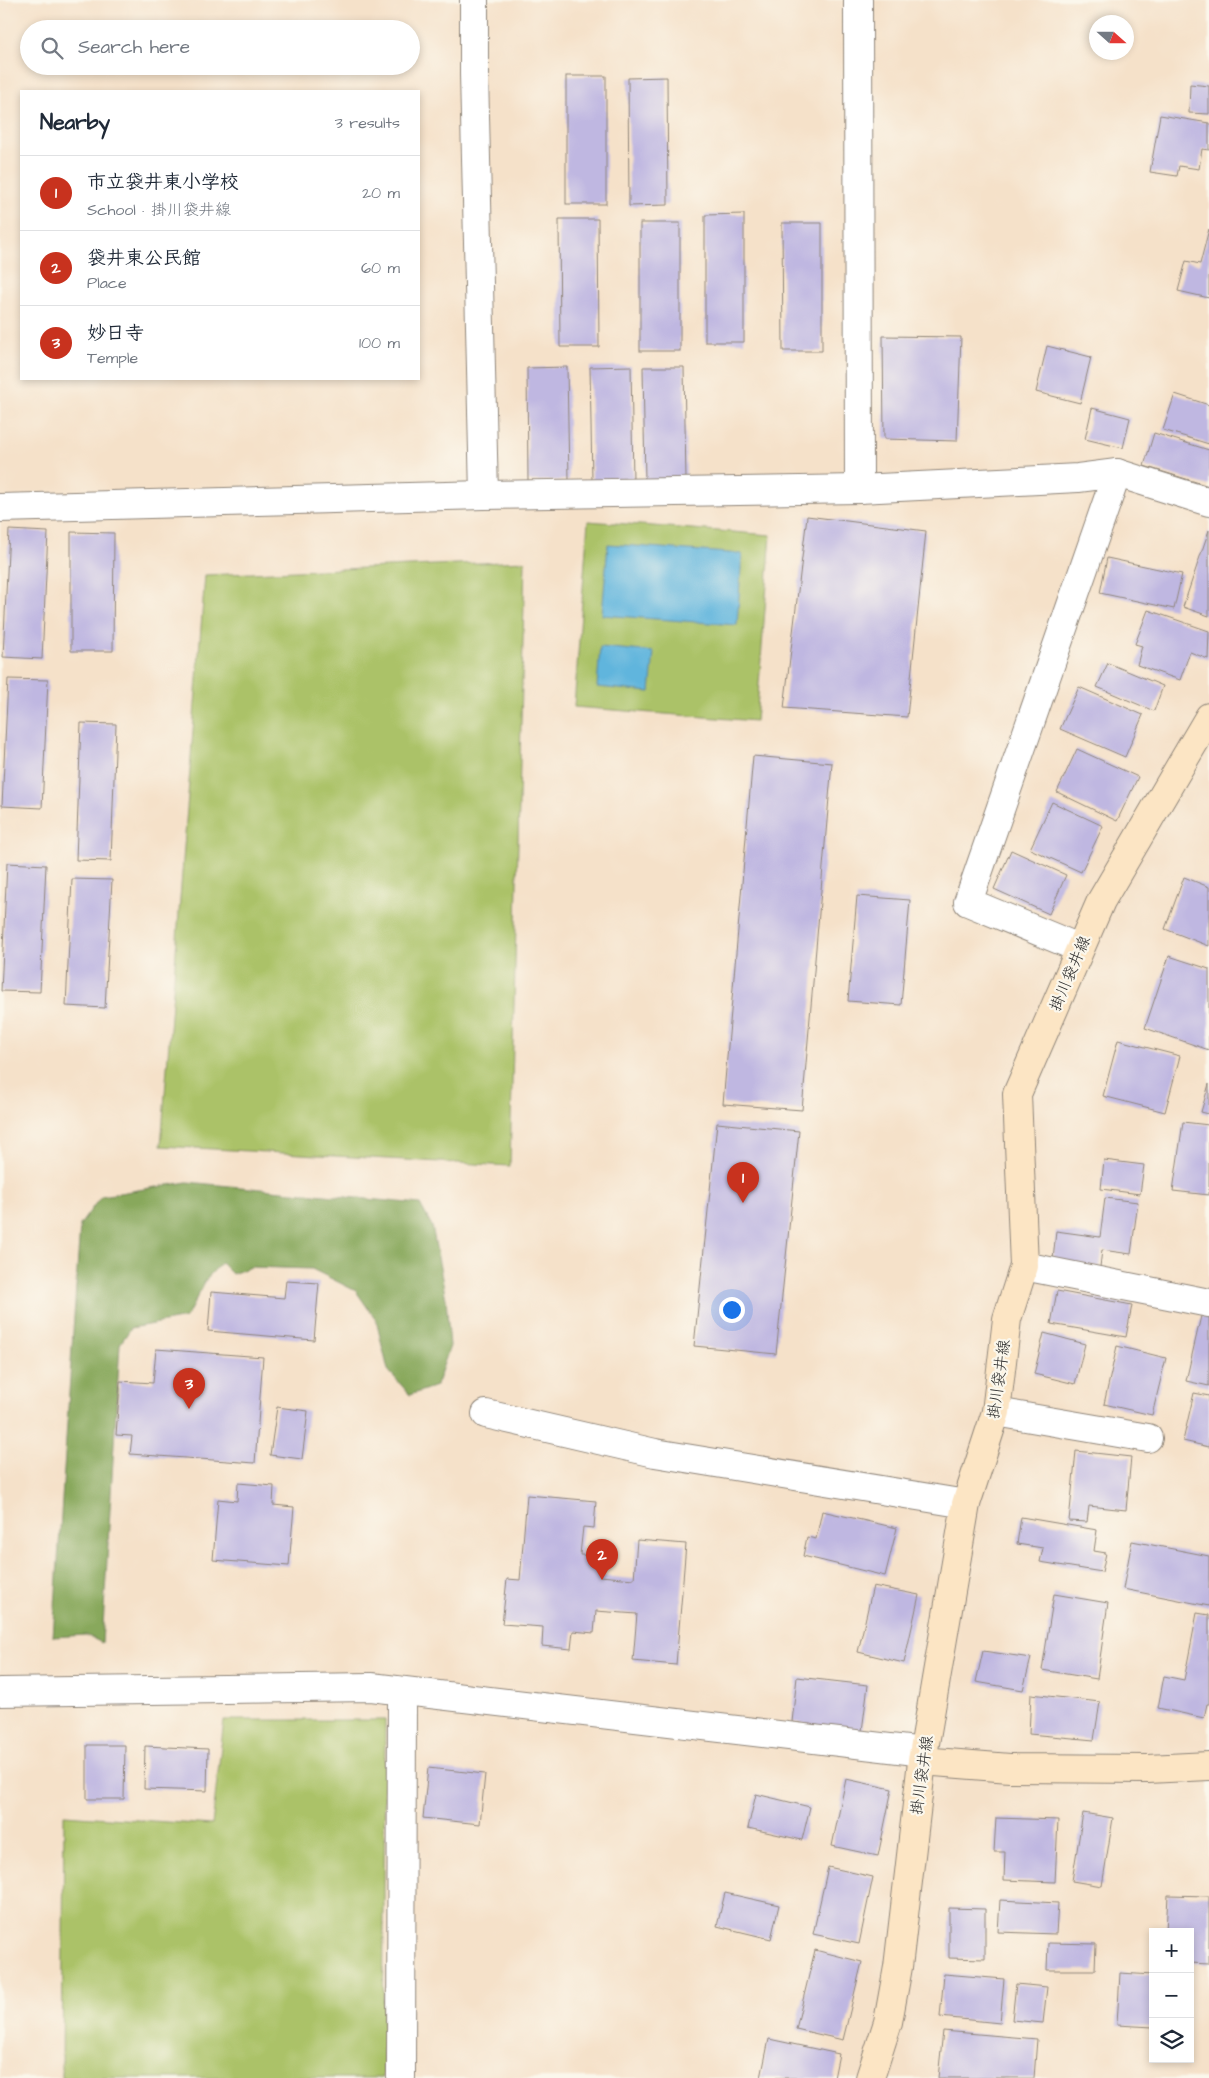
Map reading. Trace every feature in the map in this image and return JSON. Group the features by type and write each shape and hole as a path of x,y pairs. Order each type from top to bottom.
{"main road":[{"name":"掛川袋井線","path":"870,2078 888,2022 898,1967 923,1757 966,1504 996,1412 1007,1319 1024,1266 1017,1094 1079,948 1101,902 1209,717"},
{"path":"923,1757 1010,1768 1148,1769 1209,1766"}],"street":[{"path":"474,0 484,495"},
{"path":"858,0 859,489"},
{"path":"0,508 484,495 859,489 1078,478 1117,473 1209,502"},
{"path":"1079,948 968,902 1117,473"},
{"path":"1024,1266 1209,1303"},
{"path":"996,1412 1148,1438"},
{"path":"486,1414 655,1453 966,1504"},
{"path":"0,1692 370,1687 923,1757"},
{"path":"402,1691 402,2078"}],"green space":[{"path":"588,521 771,535 756,721 574,707"},
{"path":"525,561 510,1166 161,1146 205,575"},
{"path":"187,1182 420,1204 432,1226 446,1299 450,1346 436,1386 410,1395 388,1370 376,1320 356,1291 312,1269 251,1267 232,1274 221,1263 207,1278 186,1318 131,1328 120,1344 102,1643 86,1635 53,1637 80,1225 101,1196"},
{"path":"224,1720 385,1720 383,2078 62,2078 64,1815 212,1825"}],"water":[{"path":"608,544 742,554 737,625 602,615"},
{"path":"600,647 654,652 650,692 597,687"}],"building":[{"path":"566,76 606,76 606,204 566,204"},
{"path":"667,77 668,205 629,206 628,78"},
{"path":"1190,84 1209,86 1209,114 1189,113"},
{"path":"1160,115 1209,123 1209,150 1202,149 1199,169 1179,166 1177,176 1150,172"},
{"path":"744,214 744,342 705,342 705,215"},
{"path":"559,219 598,219 599,347 560,347"},
{"path":"640,223 680,223 680,351 640,351"},
{"path":"782,223 822,223 822,351 783,351"},
{"path":"1209,229 1209,298 1178,291 1186,261 1200,264"},
{"path":"883,336 961,337 957,441 884,439"},
{"path":"1047,346 1091,357 1080,403 1036,392"},
{"path":"631,366 633,480 592,481 590,367"},
{"path":"567,367 569,480 528,481 527,368"},
{"path":"643,367 684,367 686,480 645,481"},
{"path":"1175,394 1209,405 1209,444 1163,430"},
{"path":"1092,408 1130,418 1123,448 1085,439"},
{"path":"1154,433 1209,450 1209,486 1144,466"},
{"path":"807,516 926,531 907,717 784,708"},
{"path":"9,530 48,532 42,659 3,657"},
{"path":"1209,530 1209,616 1183,607"},
{"path":"71,532 114,533 113,651 71,651"},
{"path":"1107,558 1182,574 1174,609 1100,593"},
{"path":"1148,610 1209,631 1208,659 1190,652 1180,680 1137,665 1142,646 1135,644"},
{"path":"1108,663 1163,686 1154,711 1097,687"},
{"path":"8,679 48,680 42,808 2,806"},
{"path":"1079,687 1143,715 1125,757 1060,729"},
{"path":"81,723 116,724 111,861 76,860"},
{"path":"1077,749 1138,777 1117,821 1057,792"},
{"path":"753,756 832,763 802,1110 723,1104"},
{"path":"1052,802 1103,826 1081,872 1030,849"},
{"path":"1011,850 1066,875 1049,914 994,889"},
{"path":"7,863 46,865 40,992 1,991"},
{"path":"1184,877 1209,887 1209,946 1165,929"},
{"path":"72,879 112,880 105,1008 66,1006"},
{"path":"857,896 910,900 901,1005 848,1001"},
{"path":"1169,956 1209,969 1209,1050 1145,1028"},
{"path":"1118,1040 1180,1056 1165,1112 1103,1096"},
{"path":"1209,1084 1209,1114 1201,1112"},
{"path":"1183,1122 1209,1125 1209,1195 1173,1191"},
{"path":"717,1123 799,1131 776,1354 694,1346"},
{"path":"1104,1160 1144,1165 1140,1194 1101,1189"},
{"path":"1105,1198 1138,1202 1131,1254 1102,1250 1100,1267 1053,1260 1056,1231 1100,1237"},
{"path":"286,1281 319,1283 314,1340 208,1331 211,1292 284,1298"},
{"path":"1057,1291 1132,1305 1126,1337 1051,1324"},
{"path":"1201,1316 1209,1317 1209,1386 1186,1381"},
{"path":"1044,1333 1085,1344 1075,1384 1034,1374"},
{"path":"1117,1346 1166,1358 1152,1415 1104,1404"},
{"path":"156,1349 263,1357 255,1463 130,1454 132,1436 116,1435 120,1381 153,1383"},
{"path":"1194,1393 1209,1396 1209,1447 1183,1441"},
{"path":"277,1407 308,1411 302,1459 270,1455"},
{"path":"1076,1451 1131,1457 1126,1510 1089,1506 1087,1522 1069,1521"},
{"path":"238,1483 274,1486 273,1505 294,1507 289,1566 213,1560 218,1499 237,1501"},
{"path":"527,1495 596,1501 594,1528 583,1527 580,1555 602,1556 600,1576 634,1579 637,1540 686,1544 676,1665 633,1661 637,1614 596,1611 594,1633 573,1631 571,1649 542,1646 543,1627 502,1624 507,1579 520,1580"},
{"path":"822,1511 897,1528 885,1576 803,1556 807,1537 816,1539"},
{"path":"1021,1517 1097,1530 1094,1551 1106,1553 1102,1572 1040,1562 1043,1548 1017,1544"},
{"path":"1132,1541 1209,1556 1209,1606 1123,1589"},
{"path":"873,1586 919,1595 904,1663 858,1652"},
{"path":"1054,1594 1108,1603 1097,1679 1042,1670"},
{"path":"1197,1613 1209,1615 1209,1704 1207,1704 1204,1718 1158,1708 1164,1676 1184,1680"},
{"path":"983,1651 1031,1658 1023,1690 976,1682"},
{"path":"797,1677 868,1685 862,1731 792,1722"},
{"path":"1031,1694 1100,1702 1094,1740 1029,1734"},
{"path":"87,1745 125,1745 124,1799 87,1799"},
{"path":"145,1746 208,1749 207,1791 144,1789"},
{"path":"428,1768 485,1774 480,1824 423,1818"},
{"path":"846,1779 892,1789 878,1856 832,1846"},
{"path":"756,1794 810,1807 802,1840 748,1828"},
{"path":"1083,1813 1113,1818 1102,1886 1072,1881"},
{"path":"996,1818 1058,1820 1055,1882 1004,1880 1005,1852 994,1852"},
{"path":"828,1867 873,1877 859,1944 813,1934"},
{"path":"725,1893 779,1905 771,1939 717,1926"},
{"path":"1168,1895 1209,1896 1209,1964 1194,1963 1194,1928 1166,1928"},
{"path":"1000,1900 1058,1903 1056,1934 998,1932"},
{"path":"949,1908 985,1909 985,1959 949,1958"},
{"path":"1048,1943 1096,1944 1095,1970 1047,1970"},
{"path":"815,1950 862,1962 843,2040 796,2029"},
{"path":"1120,1973 1149,1975 1149,2027 1117,2025"},
{"path":"944,1974 1004,1979 1000,2023 940,2017"},
{"path":"1016,1984 1047,1987 1043,2023 1012,2020"},
{"path":"943,2031 1037,2039 1034,2078 938,2078"},
{"path":"769,2039 839,2054 834,2078 761,2078"}],"place":[{"name":"市立袋井東小学校","path":"743,1203"},
{"name":"妙日寺","path":"189,1409"},
{"name":"袋井東公民館","path":"602,1580"}]}
